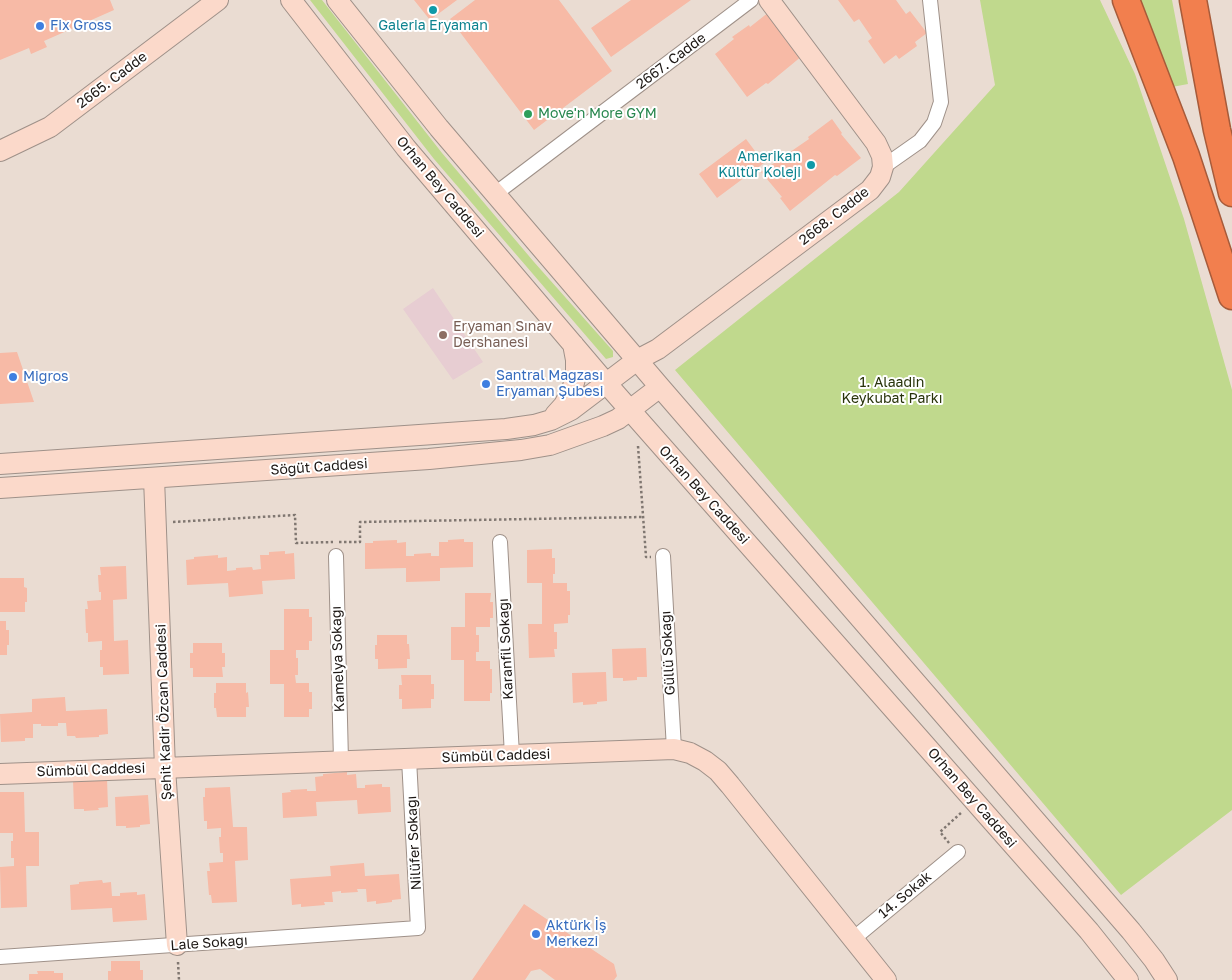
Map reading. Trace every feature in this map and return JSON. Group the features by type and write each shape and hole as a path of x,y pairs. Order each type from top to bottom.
{"highway":[{"path":"1126,0 1186,156 1232,296"},
{"path":"1193,0 1217,130 1232,193"}],"main road":[{"name":"2665. Cadde","path":"0,151 50,127 218,0"},
{"name":"Orhan Bey Caddesi","path":"291,0 406,148 606,384 1089,931 1128,980"},
{"path":"337,0 438,128 1131,931 1167,980"},
{"path":"769,0 876,143 882,156 883,167"},
{"name":"2668. Cadde","path":"606,384 637,360 658,349 870,190 880,177 883,167"},
{"path":"551,420 564,405 572,390 576,375 573,344"},
{"name":"Söğüt Caddesi","path":"0,464 473,432 534,425 551,420 571,410 606,384"},
{"name":"Söğüt Caddesi","path":"0,488 429,459 521,450 550,445 633,414 660,387"},
{"name":"Şehit Kadir Özcan Caddesi","path":"154,478 165,768 177,946"},
{"name":"Sümbül Caddesi","path":"0,774 674,750 690,753 718,771 886,980"}],"street":[{"name":"2667. Cadde","path":"495,194 751,0"},
{"path":"883,167 920,140 934,123 941,102 930,0"},
{"name":"Karanfil Sokağı","path":"500,542 512,755"},
{"name":"Kamelya Sokağı","path":"336,556 341,761"},
{"name":"Güllü Sokağı","path":"663,556 674,750"},
{"name":"Nilüfer Sokağı","path":"409,759 418,928"},
{"name":"14. Sokak","path":"853,939 958,852"},
{"name":"Lale Sokağı","path":"0,957 418,928"}],"path":[{"path":"633,414 646,557 663,556"},
{"path":"156,523 295,515 296,542 360,542 360,522 643,517"},
{"path":"958,852 940,832 974,802"}],"shaded area":[{"name":"Eryaman Sınav Dershanesi","path":"433,288 483,362 453,380 403,309"}],"green space":[{"path":"310,0 322,0 442,153 534,262 613,351 613,357 606,359 434,159"},
{"name":"1. Alaadin Keykubat Parkı","path":"980,0 1100,0 1135,74 1184,219 1232,390 1232,810 1121,895 675,370 899,192 995,85"},
{"path":"1136,0 1172,0 1188,84 1172,87"}],"building":[{"name":"Fix Gross","path":"0,0 110,0 114,10 44,41 47,47 31,54 29,48 0,60"},
{"name":"Galeria Eryaman","path":"414,0 457,0 430,20"},
{"path":"475,0 559,0 612,71 534,130 450,19"},
{"path":"631,0 691,0 611,57 591,28"},
{"path":"838,0 896,0 906,14 910,11 927,33 915,42 917,46 899,59 896,55 884,64 868,41 872,38 859,19 854,22"},
{"path":"769,12 802,56 768,84 766,83 747,97 715,54 734,39 732,37 749,25 750,27"},
{"name":"Amerikan Kültür Koleji","path":"832,119 841,134 861,158 837,176 835,175 790,211 780,198 782,197 761,172 809,139 808,137"},
{"path":"746,139 764,163 717,198 699,174"},
{"name":"Migros","path":"17,352 34,402 0,404 0,353"},
{"path":"464,539 464,542 473,542 473,567 440,568 440,581 406,582 406,568 365,569 365,543 397,540 397,543 406,542 406,556 431,553 431,556 439,556 439,542"},
{"path":"552,549 552,558 555,558 553,583 567,583 567,591 570,591 570,615 568,615 568,623 554,624 554,632 557,632 557,649 554,649 555,657 529,658 528,624 542,624 542,583 527,583 527,550"},
{"path":"285,551 285,554 294,553 295,579 262,581 263,594 229,597 228,583 187,585 186,560 194,559 194,557 218,555 218,558 227,557 227,571 236,570 236,568 252,567 253,570 261,569 260,555 269,555 269,552"},
{"path":"126,566 127,599 113,600 114,641 128,640 129,674 103,675 103,667 100,667 102,641 88,642 85,609 88,609 87,601 101,600 98,575 101,575 100,567"},
{"path":"0,578 24,578 24,587 27,588 25,612 0,612"},
{"path":"465,593 491,593 490,602 493,602 493,618 490,618 490,627 476,627 476,635 479,635 479,652 476,652 476,661 490,661 490,669 492,669 490,701 464,701 464,660 451,660 451,627 465,627"},
{"path":"284,609 309,609 309,617 312,617 312,641 309,641 309,650 296,650 298,675 295,675 296,683 309,683 309,692 312,692 312,709 309,709 309,717 284,717 284,684 270,684 270,650 284,650"},
{"path":"0,621 6,621 6,630 9,630 7,655 0,655"},
{"path":"377,635 407,635 410,659 407,659 407,668 378,669 378,659 375,659"},
{"path":"193,643 222,643 222,653 225,653 225,667 222,667 223,677 193,677 193,668 190,668 190,653 193,653"},
{"path":"646,648 647,677 637,677 637,680 623,681 623,678 613,678 612,649"},
{"path":"606,672 607,701 583,705 583,702 573,703 572,673"},
{"path":"401,675 431,675 431,684 434,684 434,699 431,699 431,708 402,709 402,699 399,699 399,685 402,685"},
{"path":"216,683 246,683 249,707 246,707 246,717 217,717 216,708 214,708"},
{"path":"65,697 66,711 107,709 108,734 99,735 99,737 76,738 75,736 67,736 66,723 58,723 58,726 33,724 33,738 25,738 25,741 1,742 0,714 32,712 32,699"},
{"path":"347,772 347,775 356,774 357,788 365,788 365,785 382,784 382,787 390,787 391,812 358,814 357,800 316,802 317,816 283,818 282,793 291,792 290,790 307,789 307,791 316,791 315,777 323,776 323,774"},
{"path":"107,778 108,807 84,811 84,809 74,809 73,780"},
{"path":"230,787 233,827 247,827 248,860 235,861 237,902 212,903 211,895 209,895 207,871 210,871 209,863 223,862 223,853 220,853 219,837 221,837 221,828 207,829 207,821 204,821 203,797 205,797 205,788"},
{"path":"0,792 24,792 25,832 39,832 39,866 26,866 27,907 1,908 0,867 14,866 14,858 11,858 13,833 0,833"},
{"path":"148,795 150,824 126,828 126,826 116,826 115,797"},
{"path":"364,863 365,876 399,874 401,899 376,904 376,901 367,902 366,889 357,889 358,892 332,892 333,902 324,902 325,905 301,907 301,904 292,905 290,879 331,876 330,866"},
{"path":"102,880 103,883 111,882 112,896 120,896 120,893 137,892 137,895 145,894 147,920 113,922 112,908 71,910 70,885 79,884 79,882"},
{"name":"Aktürk İş Merkezi","path":"524,904 614,964 617,976 614,980 555,980 540,969 531,971 525,980 472,980"},
{"path":"111,961 140,961 140,970 143,970 143,980 108,980 108,971 111,971"},
{"path":"37,971 63,973 63,980 29,980 29,974 38,974"}],"place":[{"name":"Galeria Eryaman","path":"433,10"},
{"name":"Fix Gross","path":"40,26"},
{"name":"Move'n More GYM","path":"528,114"},
{"name":"Amerikan Kültür Koleji","path":"811,165"},
{"name":"Eryaman Sınav Dershanesi","path":"443,335"},
{"name":"Migros","path":"13,377"},
{"name":"Santral Mağzası Eryaman Şubesi","path":"486,384"},
{"name":"Aktürk İş Merkezi","path":"536,934"}]}
